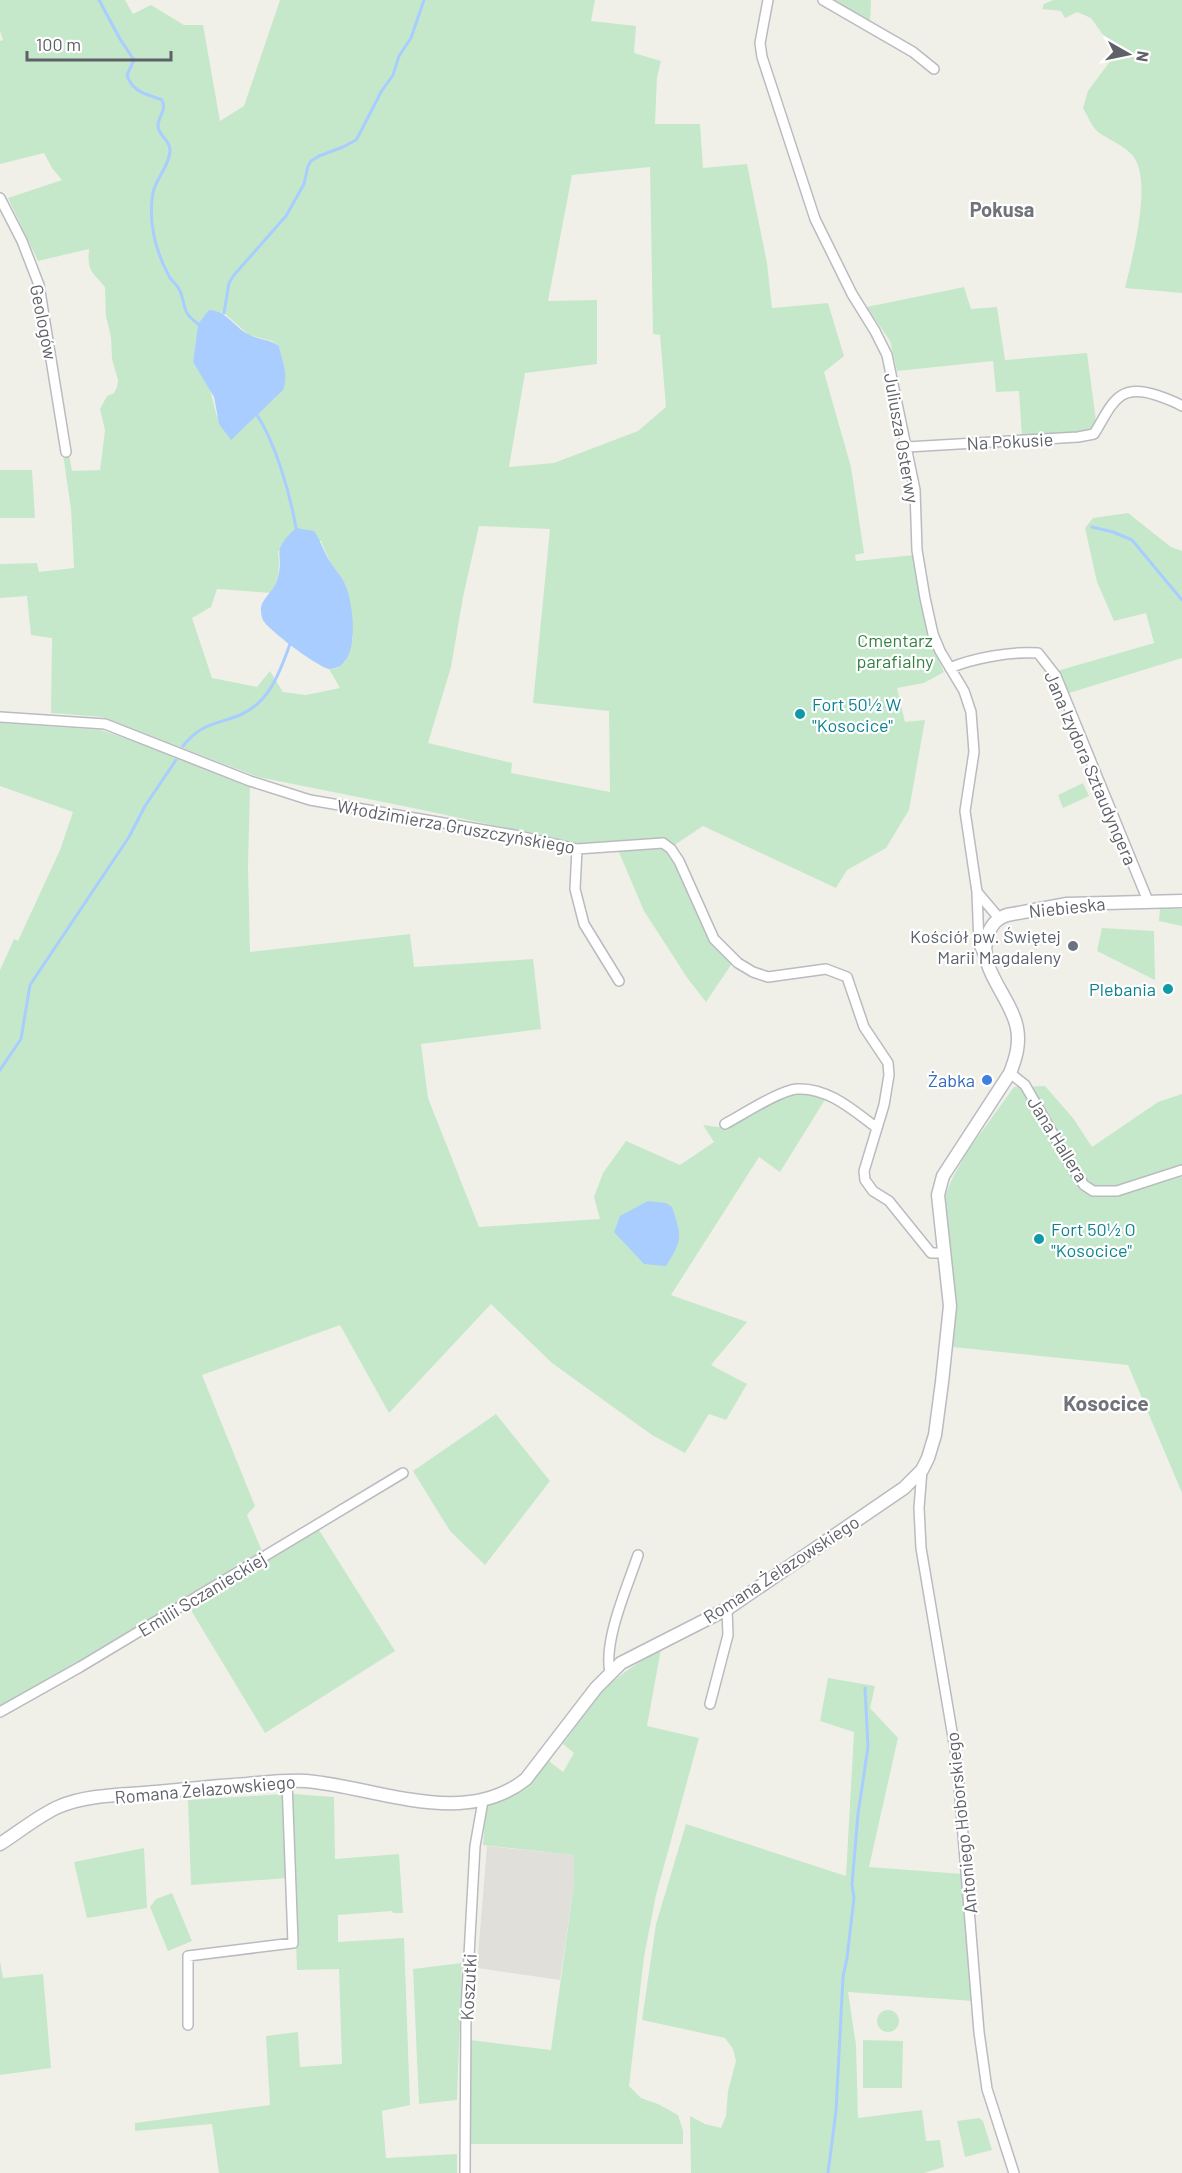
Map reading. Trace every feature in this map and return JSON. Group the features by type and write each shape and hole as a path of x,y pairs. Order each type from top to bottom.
{"street":[{"name":"Juliusza Osterwy","path":"768,0 760,43 765,67 815,219 852,294 875,330 887,355 915,490 917,550 933,634 964,691 971,712 974,752 965,811 977,891 979,945 1017,1026 1017,1056 1010,1073"},
{"path":"823,0 913,52 934,69"},
{"name":"Geologów","path":"0,198 22,241 39,285 66,452"},
{"name":"Na Pokusie","path":"907,447 1077,437 1094,434 1111,405 1124,393 1130,391 1146,392 1182,406"},
{"name":"Jana Izydora Sztaudyngera","path":"950,668 962,663 1025,652 1038,653 1056,676 1148,901"},
{"name":"Włodzimierza Gruszczyńskiego","path":"0,717 105,724 250,781 310,800 514,835 577,849 663,843 671,849 679,861 714,939 738,963 753,972 768,977 826,969 847,977 864,1027 888,1063 888,1087 864,1171 865,1180 873,1191 889,1201 931,1253 944,1253"},
{"path":"577,849 575,889 584,924 619,981"},
{"path":"977,891 999,918 990,929 985,941 985,959"},
{"name":"Niebieska","path":"999,918 1067,904 1182,902"},
{"name":"Jana Hallera","path":"1010,1073 1025,1085 1072,1167 1084,1185 1093,1191 1117,1191 1182,1170"},
{"name":"Romana Żelazowskiego","path":"0,1844 58,1807 88,1799 287,1781 345,1786 404,1800 483,1802 515,1788 536,1768 567,1723 610,1672 621,1663 727,1609 904,1488 922,1470 934,1435 950,1306 938,1194 943,1176 1010,1073"},
{"path":"725,1124 796,1089 816,1091 835,1099 877,1128"},
{"name":"Antoniego Hoborskiego","path":"922,1470 919,1508 921,1548 957,1761 987,2089 1014,2173"},
{"name":"Emilii Sczanieckiej","path":"0,1712 80,1667 403,1473"},
{"path":"610,1672 608,1662 610,1641 638,1555"},
{"path":"710,1704 728,1635 727,1609"},
{"path":"188,2025 188,1956 293,1943 287,1781"},
{"name":"Koszutki","path":"465,2173 466,2010 474,1855 483,1802"}],"shaded area":[{"path":"487,1846 575,1855 574,1884 560,1980 477,1968"}],"green space":[{"name":"Cmentarz parafialny","path":"0,0 125,0 133,14 151,5 184,25 203,25 220,121 244,106 280,0 595,0 591,21 636,26 634,53 661,61 657,77 655,124 700,124 703,168 747,164 767,263 772,308 828,303 844,356 824,372 851,467 864,553 855,555 856,561 915,555 930,640 944,672 924,683 897,688 905,722 925,720 909,810 886,848 847,870 836,888 703,826 673,846 664,838 613,843 574,843 258,777 102,717 51,713 52,638 31,635 27,596 0,598 0,564 37,563 39,572 74,568 71,509 63,454 69,454 72,471 100,470 105,430 100,409 107,396 114,393 118,380 112,359 111,337 106,316 105,287 90,267 89,249 38,261 8,198 62,180 44,153 0,164 0,41 3,40 0,31","holes":["650,167 653,334 660,335 666,407 638,431 554,463 509,467 525,373 597,364 597,300 548,301 572,175","224,313 249,335 272,341 279,346 284,368 274,399 268,403 217,417 210,389 193,362 198,324","479,526 550,529 533,703 609,711 610,792 511,773 512,763 428,743 451,667 463,597","321,541 330,562 346,585 353,638 345,662 337,668 329,669 340,688 306,695 283,692 270,671 257,687 212,678 192,618 211,607 217,589 272,593 278,572 278,551"]},
{"path":"826,0 871,0 870,24"},
{"path":"1053,0 1182,0 1182,293 1125,288 1139,220 1141,183 1139,167 1129,152 1096,130 1083,108 1088,91 1111,60 1111,46 1091,18 1077,12 1065,18 1061,11 1042,9 1044,4"},
{"path":"964,287 971,309 997,307 1005,360 1087,353 1096,421 1089,431 1079,434 1022,437 1019,391 996,392 993,361 897,371 890,341 867,307"},
{"path":"0,470 32,470 35,518 0,518"},
{"path":"1128,513 1171,547 1182,551 1182,658 1066,694 1057,671 1154,643 1146,613 1114,621 1097,582 1085,528 1093,518"},
{"path":"0,723 101,730 174,755 250,787 248,866 250,952 410,934 414,967 533,959 541,1029 421,1044 428,1098 479,1227 600,1219 594,1197 603,1173 626,1141 680,1165 714,1142 703,1125 725,1128 796,1091 826,1098 780,1172 759,1157 671,1295 747,1322 711,1365 747,1384 726,1420 709,1414 685,1453 652,1435 552,1363 491,1304 389,1413 340,1325 202,1375 255,1506 247,1515 262,1551 0,1708 0,970 14,939 18,941 60,850 73,812 0,786"},
{"path":"1083,783 1089,796 1063,808 1058,795"},
{"path":"661,846 672,854 696,908 733,962 706,1002 688,979 644,911 618,850"},
{"path":"1160,908 1182,909 1182,926 1159,921"},
{"path":"1102,928 1154,931 1155,980 1097,951"},
{"path":"1045,1086 1073,1118 1092,1147 1158,1102 1182,1094 1182,1166 1178,1169 1182,1177 1182,1493 1128,1365 953,1347 953,1301 945,1197 967,1152 1014,1087"},
{"path":"496,1414 550,1481 485,1565 450,1531 413,1471"},
{"path":"319,1530 395,1651 265,1733 189,1607"},
{"path":"661,1649 647,1726 699,1738 656,1895 644,1957 629,2086 641,2098 678,2115 683,2131 683,2144 469,2144 470,2040 551,2050 574,1884 574,1855 483,1845 486,1803 514,1795 548,1757 550,1762 563,1772 574,1753 563,1744 591,1705 616,1679"},
{"path":"828,1678 875,1686 870,1708 898,1738 869,1867 963,1874 973,2001 848,1992 856,2045 858,2118 922,2110 926,2141 940,2140 944,2167 924,2173 691,2173 690,2116 705,2124 721,2128 726,2116 728,2091 736,2061 733,2049 725,2038 642,2020 656,1924 686,1824 846,1876 854,1732 820,1721"},
{"path":"284,1794 288,1878 191,1885 188,1800"},
{"path":"293,1794 334,1797 335,1859 399,1854 403,1913 392,1911 338,1915 338,1942 404,1938 410,2105 382,2111 386,2158 457,2154 457,2173 219,2173 212,2124 135,2131 135,2123 270,2105 266,2036 298,2032 300,2067 342,2064 339,1969 297,1970 291,1808"},
{"path":"144,1848 147,1908 87,1918 74,1862"},
{"path":"172,1893 192,1941 168,1951 150,1907 156,1899"},
{"path":"0,1961 3,1978 43,1974 51,2068 0,2075"},
{"path":"462,1963 457,2100 419,2104 413,1969"},
{"path":"888,2010 896,2013 899,2021 896,2029 888,2032 880,2029 877,2021 880,2013"},
{"path":"863,2040 903,2041 902,2088 863,2088"},
{"path":"979,2118 983,2121 992,2150 965,2157 957,2121"}],"water":[{"path":"209,310 221,313 252,336 279,346 284,368 283,390 231,440 219,424 214,397 193,362 198,324"},
{"path":"296,528 314,531 345,583 349,594 352,642 345,661 336,668 323,667 305,655 274,632 262,617 261,607 277,580 280,548"},
{"path":"648,1201 666,1203 672,1207 678,1225 679,1238 676,1250 666,1266 644,1264 614,1232 620,1216"}],"waterway":[{"path":"99,0 134,60 127,75 133,86 162,100 163,110 158,126 170,150 168,161 153,193 152,224 163,265 178,287 187,313 198,324"},
{"path":"224,313 229,283 286,216 304,184 311,161 356,140 381,92 393,75 399,56 411,38 424,0"},
{"path":"257,415 270,440 281,470 296,528"},
{"path":"1092,527 1132,540 1182,600"},
{"path":"183,746 202,729 240,715 259,703 272,686 290,644"},
{"path":"0,1070 21,1039 30,985 129,837 145,806 176,760"},
{"path":"828,2173 836,2111 843,1977 854,1898 852,1884 858,1814 868,1747 865,1688"}],"place":[{"name":"Fort 50½ W \"Kosocice\"","path":"800,714"},
{"name":"Kościół pw. Świętej Marii Magdaleny","path":"1073,946"},
{"name":"Plebania","path":"1168,989"},
{"name":"Żabka","path":"987,1080"},
{"name":"Fort 50½ O \"Kosocice\"","path":"1039,1239"}],"district":[{"name":"Pokusa","path":"1002,209"},
{"name":"Kosocice","path":"1106,1402"}]}
